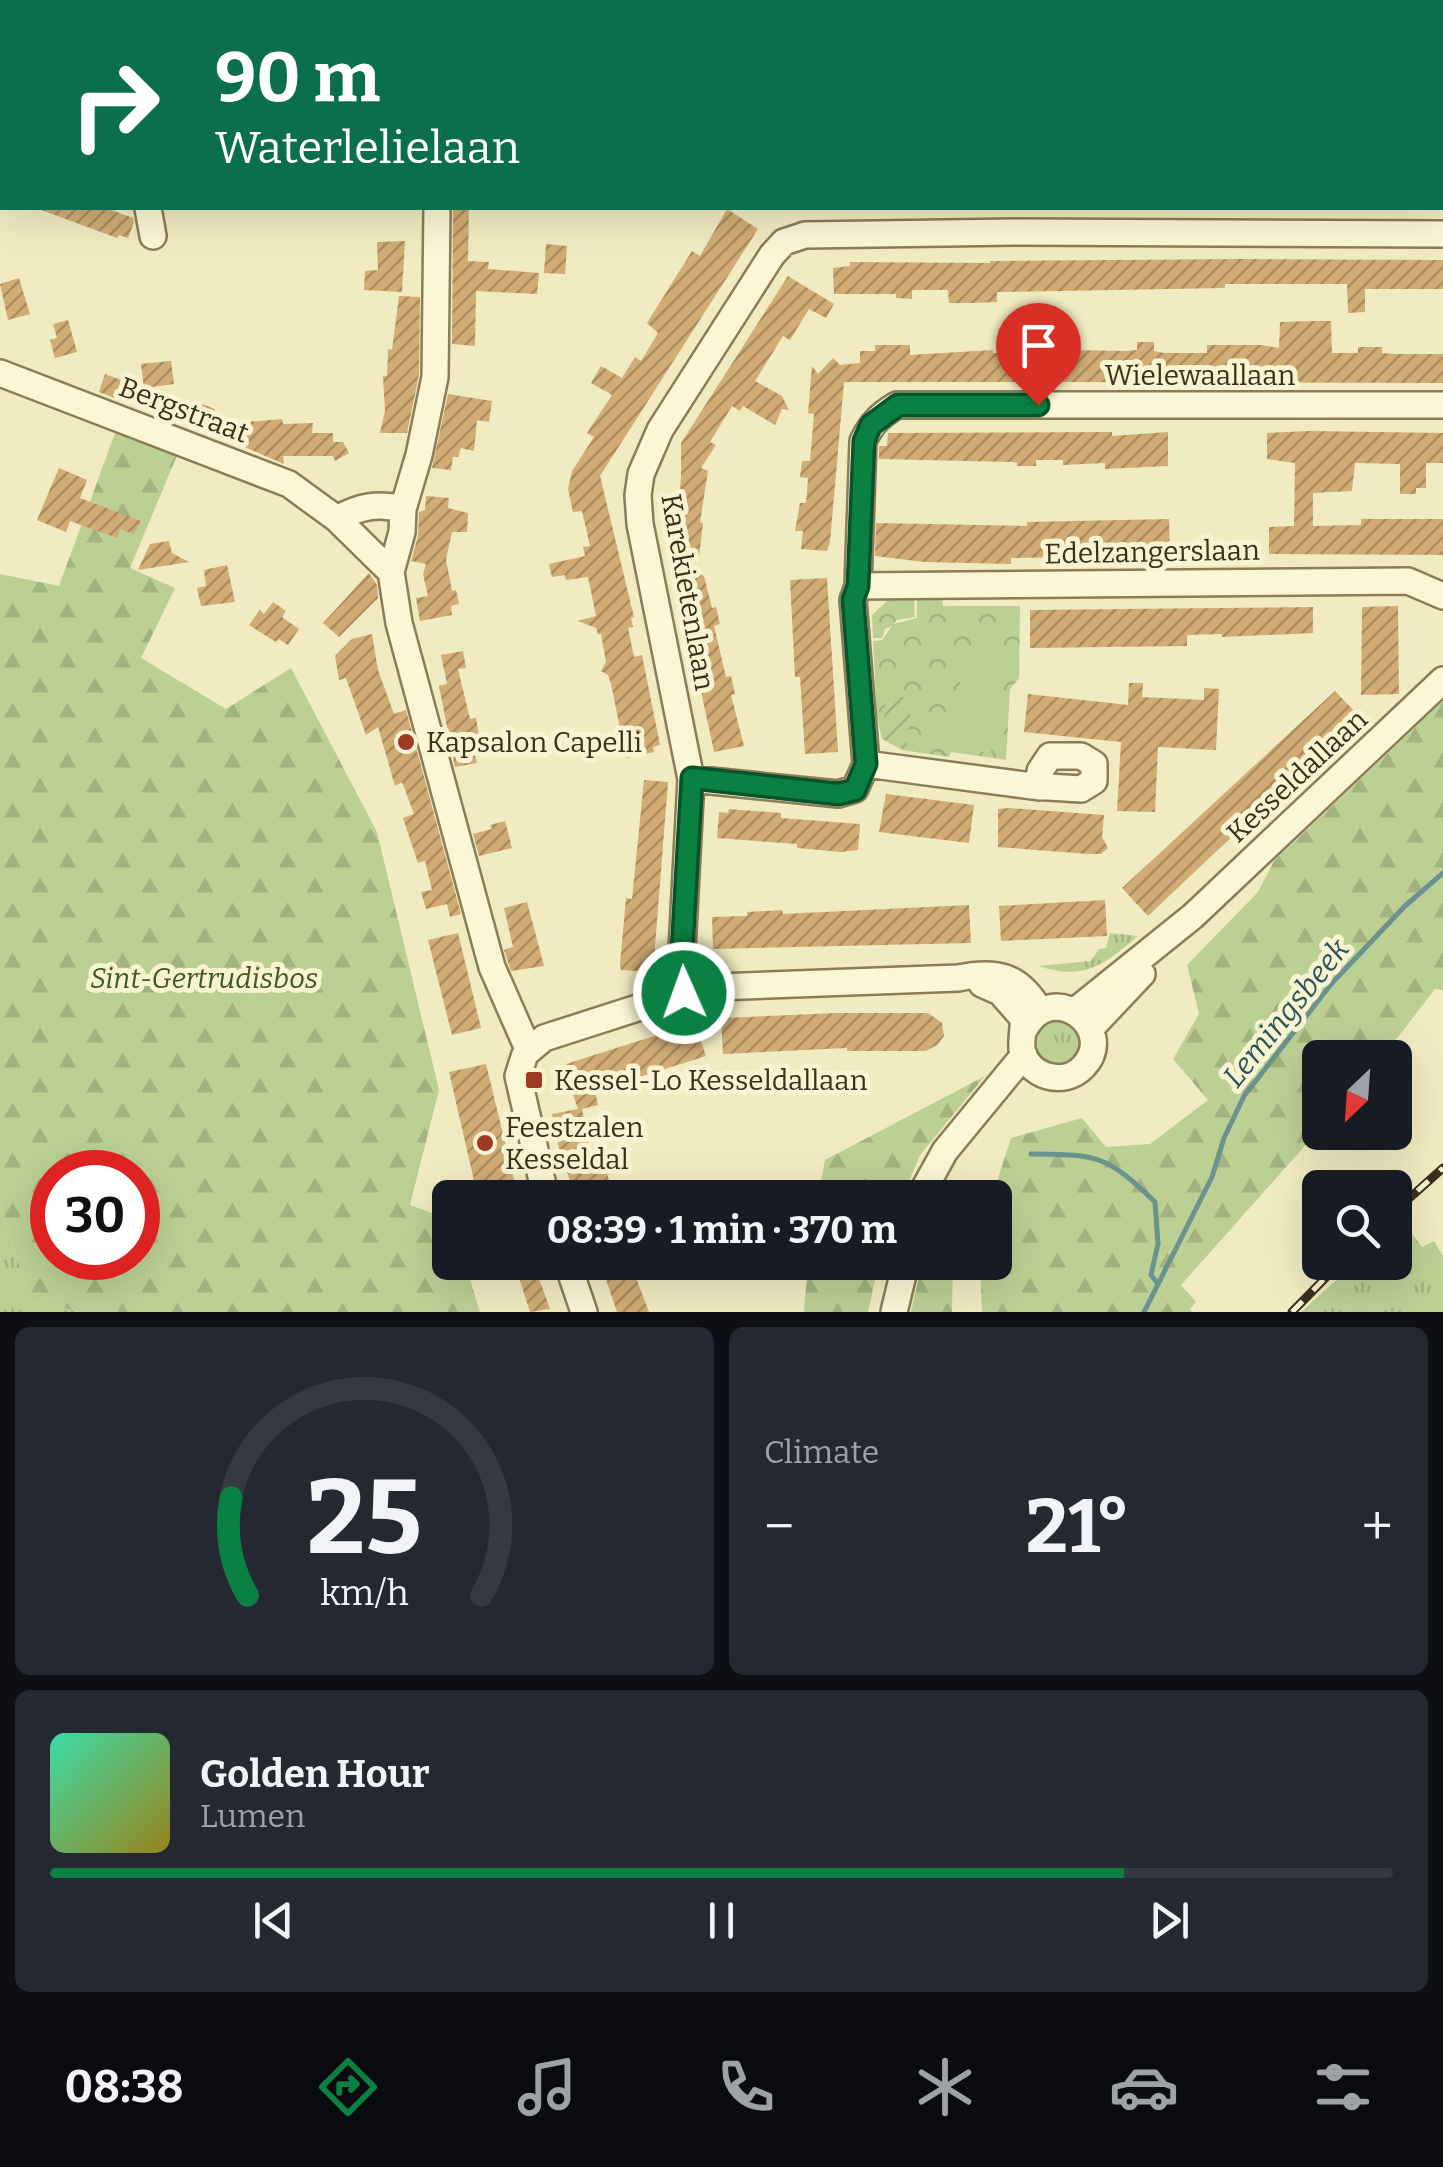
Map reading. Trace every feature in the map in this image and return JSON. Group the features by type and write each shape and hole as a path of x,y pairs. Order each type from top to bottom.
{"street":[{"path":"148,210 153,236"},
{"path":"437,210 435,377 419,455 402,509 402,532 391,572 399,623 492,967 528,1049"},
{"path":"1014,220 1443,234"},
{"name":"Karekietenlaan","path":"684,993 681,969 692,778 640,524 641,474 660,430 784,242 805,236 1014,220"},
{"name":"Bergstraat","path":"0,373 271,476 308,494 338,518 391,572"},
{"name":"Wielewaallaan","path":"858,586 864,441 871,425 898,405 1443,405"},
{"path":"338,518 381,504 402,509"},
{"name":"Edelzangerslaan","path":"858,586 1408,580 1443,596"},
{"path":"692,778 838,794 855,790 866,764 854,636 853,600 858,586"},
{"name":"Kesseldallaan","path":"1044,1076 1068,1076 1084,1066 1092,1052 1083,1020 1443,680"},
{"path":"866,764 1039,786"},
{"path":"542,1180 518,1076 528,1049 550,1036 684,993 718,987 958,978 1000,992 1023,1018 1035,1070 1044,1076"},
{"path":"930,1180 955,1138 1012,1074 1029,1032 1060,1007 1083,1020"},
{"path":"944,1180 974,1133 1012,1094 1034,1078 1044,1076"},
{"path":"573,1280 584,1312"},
{"path":"882,1312 890,1280"},
{"path":"894,1312 902,1280"}],"green space":[{"name":"Sint-Gertrudisbos","path":"118,425 181,446 130,568 175,588 141,658 226,709 291,668 377,832 439,1090 410,1205 432,1213 432,1280 470,1280 480,1312 81,1312 31,1301 0,1205 0,574 59,586"},
{"path":"914,597 915,617 893,624 917,618 917,600 942,599 943,606 1020,606 1019,678 1010,689 1006,760 902,750 882,739 877,718 873,641 882,640 892,626 885,629 882,638 873,638 872,615 888,600"},
{"path":"965,647 1004,652 991,753 952,748"},
{"path":"886,695 912,698 906,750 882,739"},
{"path":"1443,701 1443,990 1435,989 1395,1040 1302,1040 1302,1149 1181,1285 1196,1302 1192,1312 982,1312 981,1280 1012,1280 1012,1180 997,1180 1011,1138 1082,1118 1106,1147 1150,1144 1208,1100 1173,1059 1199,1014 1187,965 1258,892 1274,861"},
{"path":"1110,933 1138,936 1092,968 1068,972 1038,966 1091,961 1099,949 1106,948"},
{"path":"1059,1021 1075,1027 1081,1043 1075,1059 1059,1065 1043,1059 1037,1043 1043,1027"},
{"path":"985,1076 920,1155 909,1180 821,1180 825,1160"},
{"path":"0,1205 31,1301 81,1312 0,1312"},
{"path":"1412,1234 1422,1247 1434,1241 1443,1256 1443,1312 1301,1312 1336,1280 1412,1280"},
{"path":"807,1280 875,1280 868,1312 804,1312"},
{"path":"918,1280 953,1280 952,1312 911,1312"}],"building":[{"path":"41,210 111,210 133,218 128,238 117,238"},
{"path":"453,210 469,210 468,261 489,262 488,269 539,273 537,294 476,291 475,346 452,344"},
{"path":"726,210 758,229 600,476 634,617 633,627 628,628 634,657 642,655 660,745 653,747 654,752 626,758 611,684 608,675 601,671 606,662 601,634 578,621 596,616 588,577 552,577 549,564 585,556 583,547 590,546 582,511 573,512 568,489 572,471 594,437 587,433 612,395 591,383 601,366 622,378 635,357 641,361 658,333 647,323 692,251 700,256"},
{"path":"405,241 402,292 364,290 365,271 378,270 377,242"},
{"path":"546,244 567,246 565,274 544,273"},
{"path":"1443,260 1443,289 1365,289 1365,312 1348,313 1347,284 997,292 997,302 972,303 949,303 948,290 912,290 912,299 896,298 896,294 834,294 833,268 850,266 850,262"},
{"path":"788,276 834,304 826,318 809,309 790,340 783,336 755,381 782,396 789,410 782,409 775,425 743,406 740,411 732,406 710,442 716,445 701,468 708,471 699,558 673,555 681,443"},
{"path":"19,278 30,314 8,320 0,284"},
{"path":"399,296 420,297 419,375 407,433 380,433 385,411 383,376 387,376 388,349 392,350"},
{"path":"68,320 77,352 55,358 50,340 57,338 53,324"},
{"path":"1331,321 1332,353 1358,353 1358,347 1382,347 1382,353 1443,354 1443,383 1051,382 1033,374 1033,382 844,382 830,542 827,551 801,549 803,531 795,531 800,503 806,503 808,478 800,477 802,461 810,461 814,414 808,413 812,366 818,374 833,358 840,365 860,363 860,351 875,351 875,345 910,345 910,355 993,350 1016,353 1016,357 1051,357 1051,343 1069,343 1069,350 1126,351 1137,350 1137,342 1154,342 1154,351 1164,353 1207,353 1207,345 1279,348 1280,322"},
{"path":"171,361 174,384 144,388 141,364"},
{"path":"105,374 132,384 126,402 99,392"},
{"path":"448,394 492,401 489,422 477,420 474,451 461,448 458,457 453,457 451,470 432,468"},
{"path":"192,400 215,409 205,431 183,421"},
{"path":"282,419 283,424 313,423 312,433 333,433 333,442 343,442 349,453 335,461 333,456 283,456 284,464 240,445 247,422"},
{"path":"1112,432 1112,436 1168,432 1168,466 1105,469 1105,463 1063,465 1063,460 1036,460 1036,466 1017,466 1012,462 879,459 879,446 887,446 888,433"},
{"path":"1267,433 1443,433 1443,463 1426,463 1426,488 1416,488 1416,494 1400,494 1400,464 1355,463 1352,491 1313,493 1313,526 1361,525 1361,519 1443,519 1443,555 1269,554 1269,527 1294,526 1295,463 1267,459"},
{"path":"59,468 87,480 80,498 141,521 134,534 120,529 117,538 70,521 66,532 37,520"},
{"path":"426,496 449,498 448,508 468,513 467,532 452,532 446,559 452,591 456,590 459,604 451,606 452,615 420,621 416,598 428,596 423,574 426,564 411,561 419,512 425,510"},
{"path":"1169,519 1170,555 1011,558 1011,564 925,562 875,556 876,523 1027,526 1027,522"},
{"path":"169,541 172,553 189,562 138,570 150,544"},
{"path":"227,565 235,602 201,606 197,588 206,586 204,570"},
{"path":"369,573 377,585 378,598 339,637 323,623"},
{"path":"704,576 712,608 716,607 720,624 714,626 726,677 731,676 735,694 731,695 744,746 714,752 677,579"},
{"path":"827,578 838,752 805,754 800,677 795,677 790,580"},
{"path":"273,602 286,611 282,617 299,629 288,645 249,625 260,610 264,614"},
{"path":"1398,606 1399,694 1361,695 1362,607"},
{"path":"1313,607 1313,633 1187,635 1187,646 1030,648 1030,610"},
{"path":"372,634 378,670 394,714 406,710 461,914 450,917 447,904 426,909 421,892 432,890 425,861 418,863 403,818 414,814 402,782 395,786 378,727 366,735 346,678 339,680 335,656 352,639"},
{"path":"463,651 466,668 458,669 470,719 476,718 479,735 471,737 477,763 455,767 439,686 447,684 441,655"},
{"path":"1129,683 1143,683 1142,697 1204,700 1204,688 1219,689 1216,750 1158,747 1155,812 1117,811 1121,742 1024,732 1028,694 1128,705"},
{"path":"1335,691 1358,715 1353,722 1148,916 1122,888"},
{"path":"644,780 668,782 653,972 621,970 620,964 626,898 632,899"},
{"path":"886,794 974,805 969,843 879,832"},
{"path":"729,809 781,813 781,818 860,824 858,850 841,852 797,848 797,844 717,838 719,812 728,813"},
{"path":"998,809 1104,815 1102,837 1108,848 1101,854 1089,854 998,847"},
{"path":"505,821 512,848 479,856 473,834"},
{"path":"1105,900 1107,936 1001,941 999,906"},
{"path":"527,902 544,966 511,971 504,950 513,947 504,908"},
{"path":"969,905 971,943 713,949 712,917 782,910 783,914"},
{"path":"458,933 481,1028 452,1035 428,940"},
{"path":"928,1013 942,1023 944,1036 926,1051 847,1048 723,1054 721,1018"},
{"path":"695,1023 706,1056 595,1091 598,1105 582,1109 591,1158 601,1155 609,1180 570,1180 552,1114 578,1109 566,1064"},
{"name":"Feestzalen Kesseldal","path":"486,1064 514,1180 474,1180 449,1072"},
{"path":"520,1280 540,1280 550,1309 530,1312"},
{"path":"606,1280 637,1280 649,1312 617,1312"}],"waterway":[{"name":"Lemingsbeek","path":"1144,1312 1212,1177 1224,1138 1244,1096 1332,983 1405,906 1443,873"},
{"path":"1031,1154 1099,1160 1124,1174 1155,1202 1158,1244 1151,1275 1158,1284"}],"railway":[{"path":"1412,1196 1443,1168"},
{"path":"1292,1312 1323,1280"}],"place":[{"name":"Kapsalon Capelli","path":"406,742"},
{"name":"Kessel-Lo Kesseldallaan","path":"534,1080"},
{"name":"Feestzalen Kesseldal","path":"485,1143"}],"route":[{"path":"684,993 681,969 692,778 838,794 855,790 863,774 866,764 853,600 858,586 864,441 871,425 878,416 898,405 1038,405"}]}
